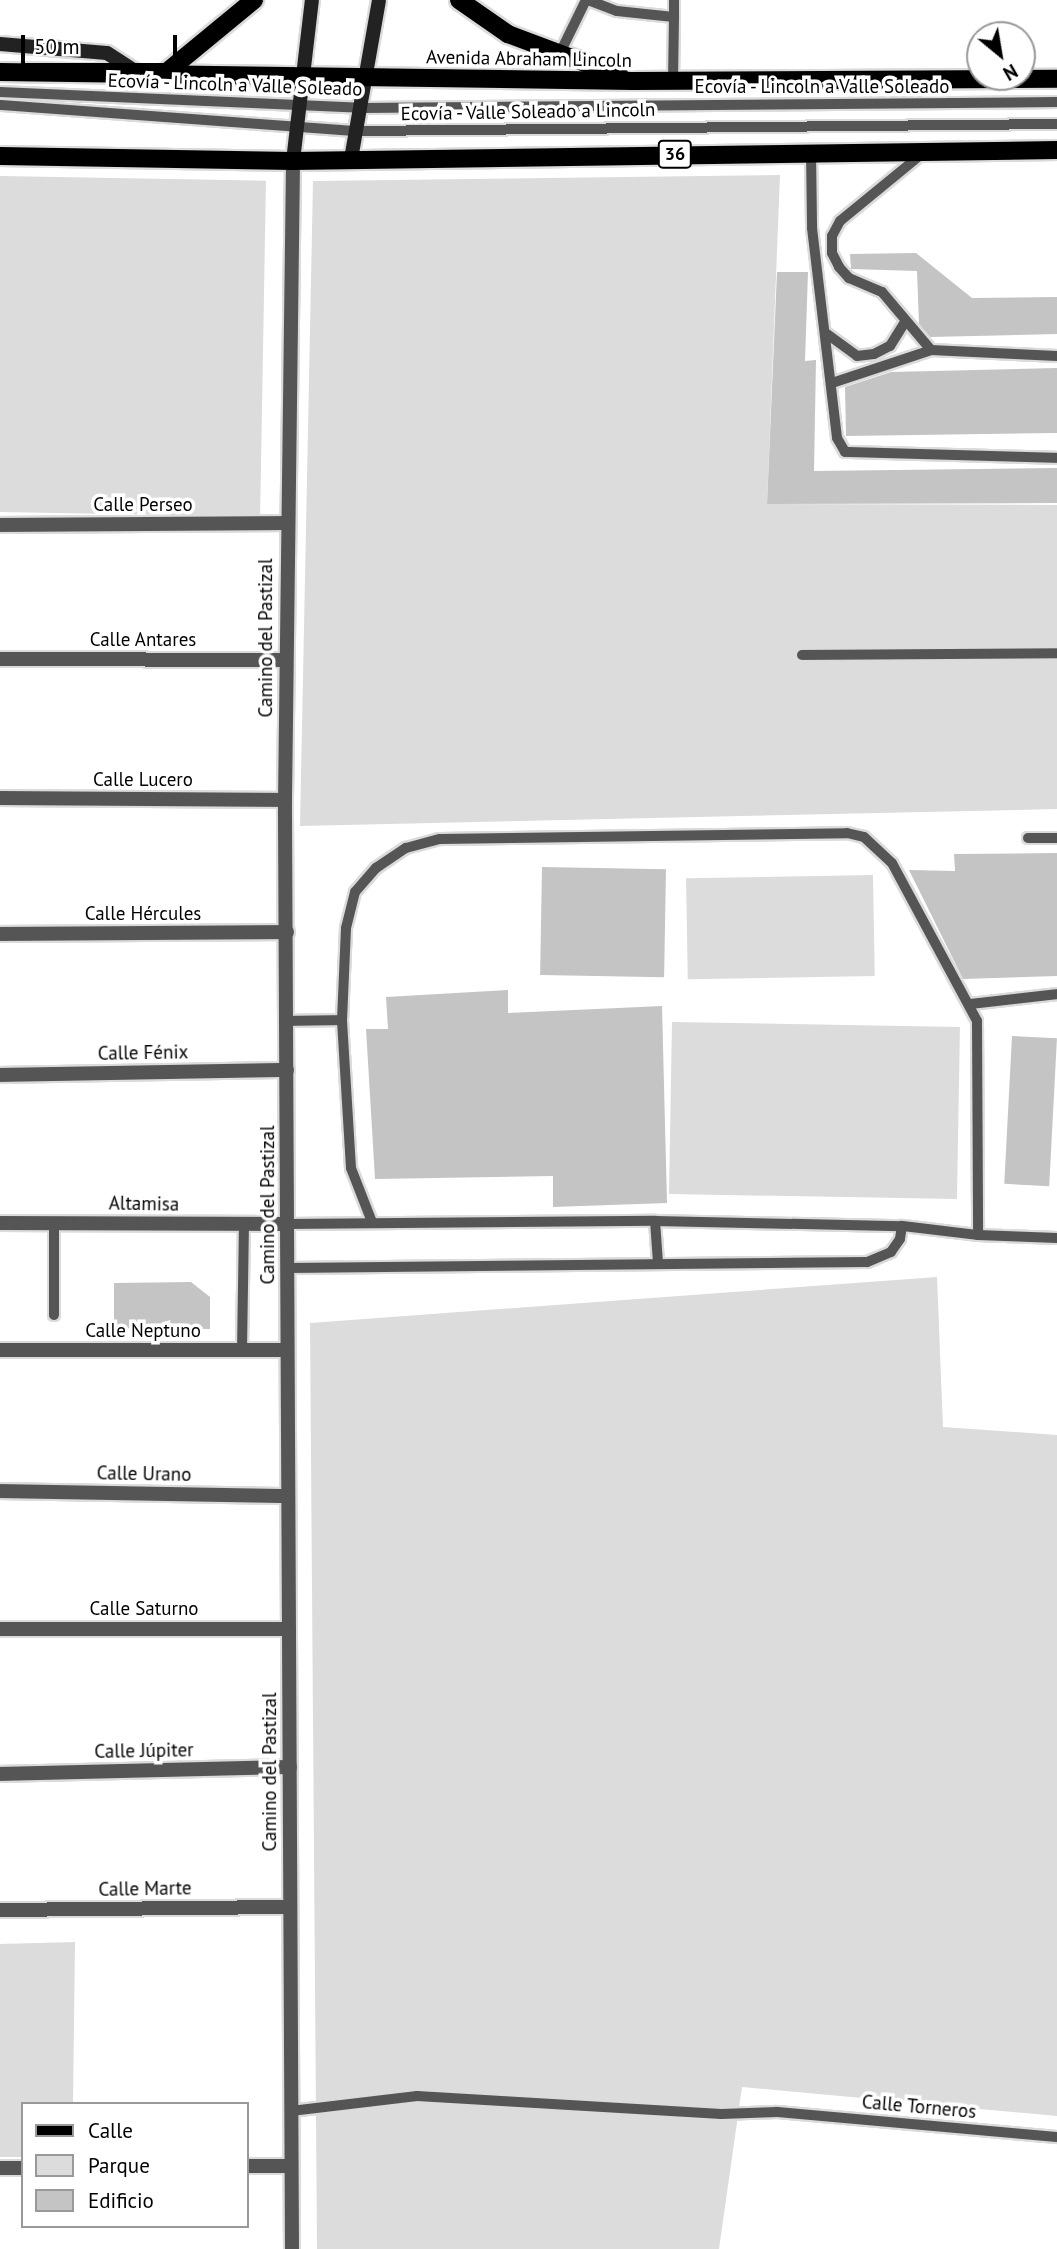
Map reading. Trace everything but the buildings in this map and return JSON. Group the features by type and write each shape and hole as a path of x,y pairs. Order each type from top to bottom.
{"main road":[{"path":"163,75 254,0"},
{"path":"459,0 508,34 633,81"},
{"name":"Avenida Abraham Lincoln","path":"0,72 633,81 1057,79"},
{"name":"36","path":"0,156 293,161 1057,150"}],"street":[{"path":"293,161 312,0"},
{"path":"351,159 379,0"},
{"path":"0,44 107,52 142,76"},
{"name":"Camino del Pastizal","path":"292,2249 285,800 286,523 293,161"},
{"name":"Calle Perseo","path":"0,525 286,523"},
{"name":"Calle Antares","path":"0,659 286,660"},
{"name":"Calle Lucero","path":"0,799 285,800"},
{"name":"Calle Hércules","path":"0,934 287,932"},
{"name":"Calle Fénix","path":"0,1075 287,1070"},
{"name":"Altamisa","path":"0,1223 287,1224"},
{"name":"Calle Neptuno","path":"0,1350 286,1350"},
{"name":"Calle Urano","path":"0,1491 288,1496"},
{"name":"Calle Saturno","path":"0,1629 289,1629"},
{"name":"Calle Júpiter","path":"0,1774 289,1767"},
{"name":"Calle Marte","path":"0,1910 290,1907"},
{"path":"248,2166 291,2166"},
{"path":"0,2168 21,2168"}],"lane":[{"path":"560,53 587,0 617,11 674,17"},
{"path":"673,80 674,0"},
{"name":"Ecovía - Lincoln a Valle Soleado","path":"0,92 361,108 1057,102"},
{"name":"Ecovía - Valle Soleado a Lincoln","path":"0,104 356,131 1057,124"},
{"path":"926,151 852,208 832,236 832,253 849,278 881,292 931,350"},
{"path":"811,152 812,228 827,334 837,438 845,452 854,455 1057,458"},
{"path":"827,334 857,356 874,354 890,346 905,322"},
{"path":"832,383 931,350 1057,356"},
{"path":"802,655 1057,653"},
{"path":"372,1222 351,1168 342,1020 346,928 355,892 376,868 406,848 440,839 847,833 864,837 892,863 971,1004 980,1039 978,1236"},
{"path":"1028,838 1057,838"},
{"path":"971,1004 1057,994"},
{"path":"286,1021 342,1020"},
{"path":"287,1224 655,1221 901,1226 978,1236 1057,1238"},
{"path":"655,1221 658,1263"},
{"path":"54,1223 54,1315"},
{"path":"242,1350 244,1225"},
{"path":"288,1268 867,1262 891,1252 900,1239 901,1226"},
{"name":"Calle Torneros","path":"291,2111 417,2096 721,2114 777,2112 1057,2137"}],"green space":[{"path":"780,175 767,504 1057,505 1057,809 300,826 313,181"},
{"path":"0,176 266,181 260,517 0,512"},
{"path":"873,875 875,976 688,979 686,878"},
{"path":"672,1022 960,1027 957,1199 669,1194"},
{"path":"937,1277 943,1427 1057,1435 1057,2116 742,2087 719,2249 317,2249 310,1323"},
{"path":"75,1942 73,2102 21,2102 21,2157 0,2157 0,1944"}]}
